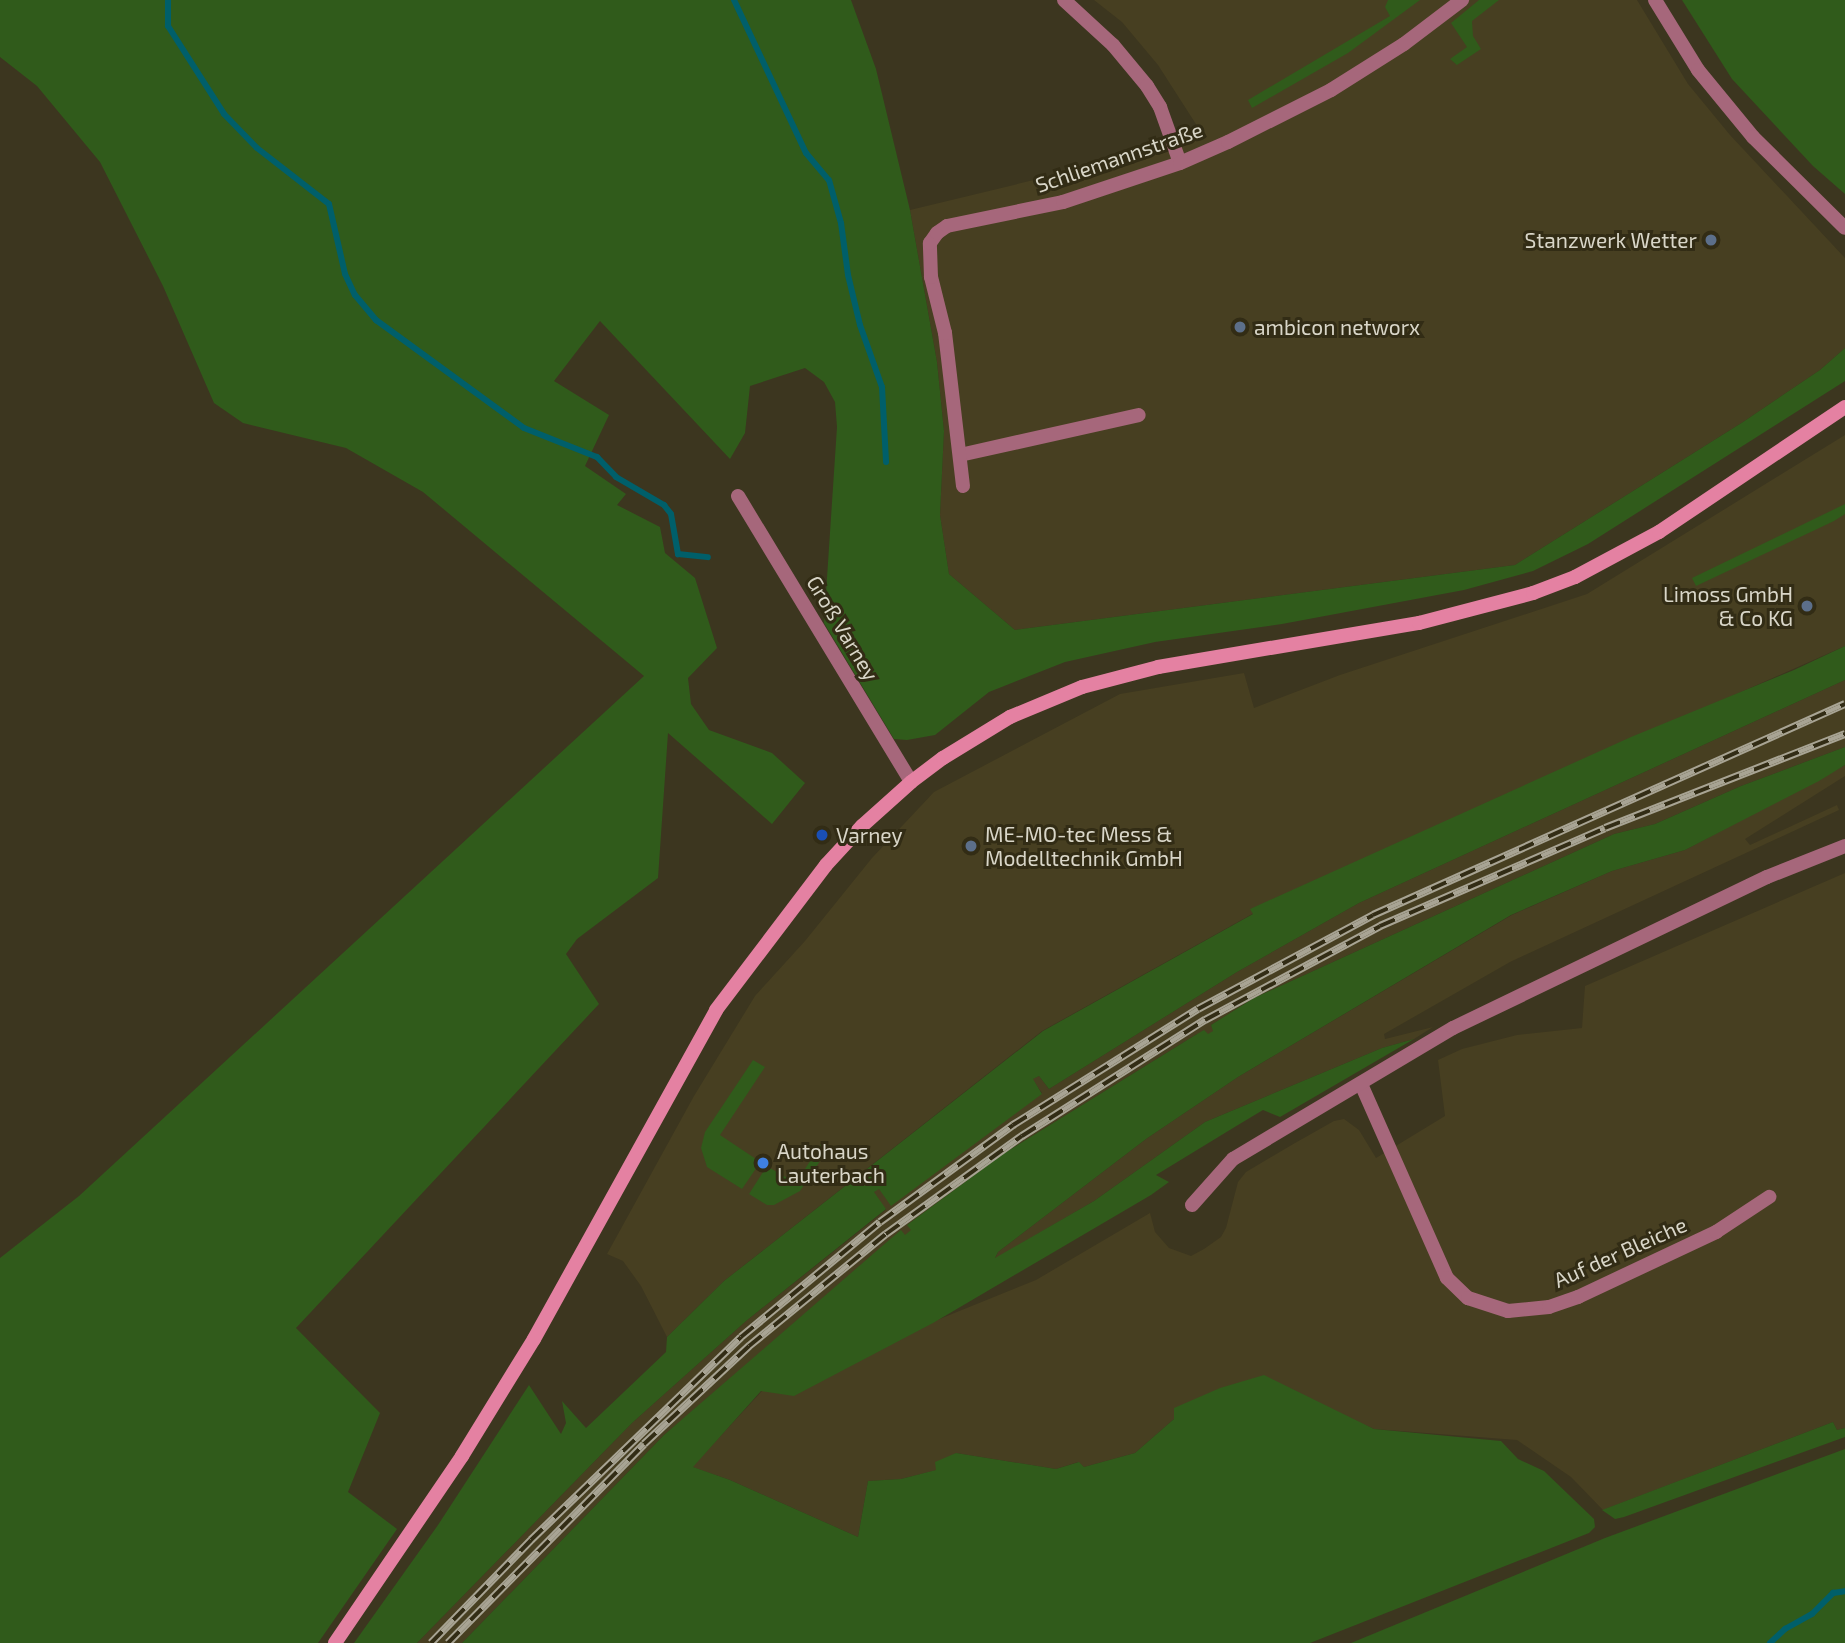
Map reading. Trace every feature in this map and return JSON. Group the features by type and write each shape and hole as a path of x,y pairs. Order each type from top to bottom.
{"main road":[{"path":"335,1643 462,1456 534,1339 716,1010 826,865 862,826 911,782 943,758 1010,717 1082,687 1158,667 1419,623 1496,604 1565,581 1659,532 1845,407"}],"street":[{"path":"1064,0 1133,66 1160,107 1180,163"},
{"name":"Schliemannstraße","path":"964,486 945,333 931,277 930,243 937,233 947,226 1063,202 1180,163 1271,122 1331,90 1404,44 1462,0"},
{"path":"1655,0 1698,70 1753,137 1845,228"},
{"path":"960,455 1139,415"},
{"name":"Groß Varney","path":"738,496 911,782"},
{"path":"1192,1206 1233,1159 1452,1028 1504,1000 1767,877 1845,846"},
{"name":"Auf der Bleiche","path":"1362,1084 1447,1278 1468,1298 1508,1311 1549,1307 1578,1297 1716,1232 1769,1197"}],"shaded area":[{"path":"1094,0 1637,0 1688,84 1730,135 1845,258 1845,348 1820,370 1743,422 1515,565 1015,630 949,574 940,515 944,431 937,362 910,210 1154,151 1201,132 1158,65 1122,22"},
{"path":"1845,435 1845,646 1251,909 1254,913 1042,1031 724,1281 667,1337 641,1286 623,1261 607,1254 694,1096 755,996 805,941 872,858 934,792 1120,694 1244,673 1254,708 1340,675 1587,594"},
{"path":"1845,680 1845,747 1741,786 1655,824 1614,834 1254,998 1211,1025 1214,1031 1208,1035 1197,1034 1003,1154 908,1225 912,1230 664,1435 462,1643 417,1643 632,1423 746,1321 886,1210 873,1192 879,1188 891,1205 1042,1093 1032,1079 1039,1076 1049,1089 1237,972 1359,903"},
{"path":"1845,765 1845,776 1745,839 1750,845 1837,805 1839,810 1510,962 1384,1034 1385,1039 1433,1027 1414,1039 1382,1048 1205,1122 1094,1201 995,1259 998,1252 1146,1139 1238,1077 1512,915 1612,871 1685,850"},
{"path":"1845,873 1845,1428 1837,1430 1833,1422 1603,1510 1571,1477 1517,1440 1374,1429 1326,1408 1174,1419 1135,1453 1084,1467 1078,1462 1056,1469 956,1453 937,1470 901,1479 868,1481 858,1537 730,1480 692,1467 762,1391 1036,1280 1150,1213 1155,1232 1169,1248 1191,1256 1221,1237 1226,1228 1238,1182 1246,1172 1295,1143 1334,1121 1344,1119 1359,1130 1376,1158 1445,1116 1438,1060 1462,1049 1517,1035 1582,1028 1585,986"}],"green space":[{"path":"0,0 851,0 876,69 910,210 937,362 944,431 940,515 949,574 1015,630 1515,565 1743,422 1820,370 1845,348 1845,381 1588,544 1533,571 1464,590 1282,624 1155,642 1065,662 989,692 935,735 907,740 894,739 824,623 837,427 835,402 824,382 805,368 750,386 745,433 730,459 600,321 554,381 609,415 585,466 626,494 617,505 660,527 665,553 695,578 717,648 688,678 691,704 709,730 772,753 805,783 772,824 668,733 658,878 577,939 566,954 599,1004 296,1328 380,1413 348,1492 397,1529 318,1643 0,1643 0,1258 79,1196 644,676 423,492 346,448 243,423 214,403 163,286 100,162 37,86 0,57"},
{"path":"1388,0 1420,0 1348,53 1252,108 1248,100 1390,16 1385,7"},
{"path":"1479,0 1499,0 1472,21 1473,36 1481,49 1457,65 1450,59 1467,47 1451,23"},
{"path":"1682,0 1845,0 1845,194 1813,166 1732,79"},
{"path":"1845,504 1845,514 1834,521 1696,586 1692,578"},
{"path":"1845,646 1845,680 1359,903 1237,972 1049,1089 1039,1076 1033,1079 1042,1094 891,1206 879,1189 874,1192 886,1209 746,1321 632,1423 417,1643 354,1643 438,1525 529,1385 561,1434 566,1423 562,1401 586,1428 666,1352 667,1337 724,1281 1043,1031 1253,914 1250,909 1631,737 1794,670"},
{"path":"1845,747 1845,765 1819,781 1685,850 1612,871 1511,915 1238,1077 1146,1139 998,1252 995,1258 1094,1201 1205,1122 1382,1048 1414,1039 1280,1117 1263,1110 1156,1175 1169,1182 1151,1195 933,1323 794,1396 761,1391 693,1467 730,1480 858,1537 868,1481 901,1479 936,1470 935,1462 956,1453 1056,1469 1079,1462 1084,1467 1135,1453 1174,1419 1174,1408 1220,1388 1264,1375 1374,1429 1501,1441 1518,1459 1544,1471 1594,1519 1595,1527 1589,1533 1310,1643 462,1643 664,1435 901,1230 905,1235 911,1230 907,1225 1003,1154 1197,1034 1204,1030 1208,1034 1213,1031 1211,1025 1254,998 1614,834 1655,824 1741,786"},
{"path":"753,1060 765,1067 720,1135 756,1159 755,1162 759,1164 742,1189 707,1167 701,1148 705,1132"},
{"path":"821,1144 828,1149 800,1191 774,1205 767,1205 749,1194 765,1169 770,1168 796,1183"},
{"path":"1833,1422 1837,1430 1845,1428 1845,1437 1624,1517 1615,1519 1602,1510"},
{"path":"1845,1449 1845,1643 1351,1643 1605,1538"}],"waterway":[{"path":"168,0 168,26 224,114 257,148 329,204 345,274 355,295 376,320 524,428 597,457 616,477 664,505 671,514 678,554 708,557"},
{"path":"734,0 806,153 829,180 841,223 848,275 860,325 882,387 886,462"},
{"path":"1770,1643 1785,1629 1812,1614 1833,1593 1845,1591"}],"railway":[{"path":"431,1643 531,1540 741,1337 880,1222 1013,1125 1198,1009 1373,915 1845,704"},
{"path":"448,1643 644,1444 749,1346 886,1234 1022,1136 1205,1020 1380,926 1605,828 1845,734"}],"place":[{"name":"Stanzwerk Wetter","path":"1711,240"},
{"name":"ambicon networx","path":"1240,327"},
{"name":"Limoss GmbH & Co KG","path":"1807,606"},
{"name":"Varney","path":"822,835"},
{"name":"ME-MO-tec Mess & Modelltechnik GmbH","path":"971,846"},
{"name":"Autohaus Lauterbach","path":"763,1163"}]}
